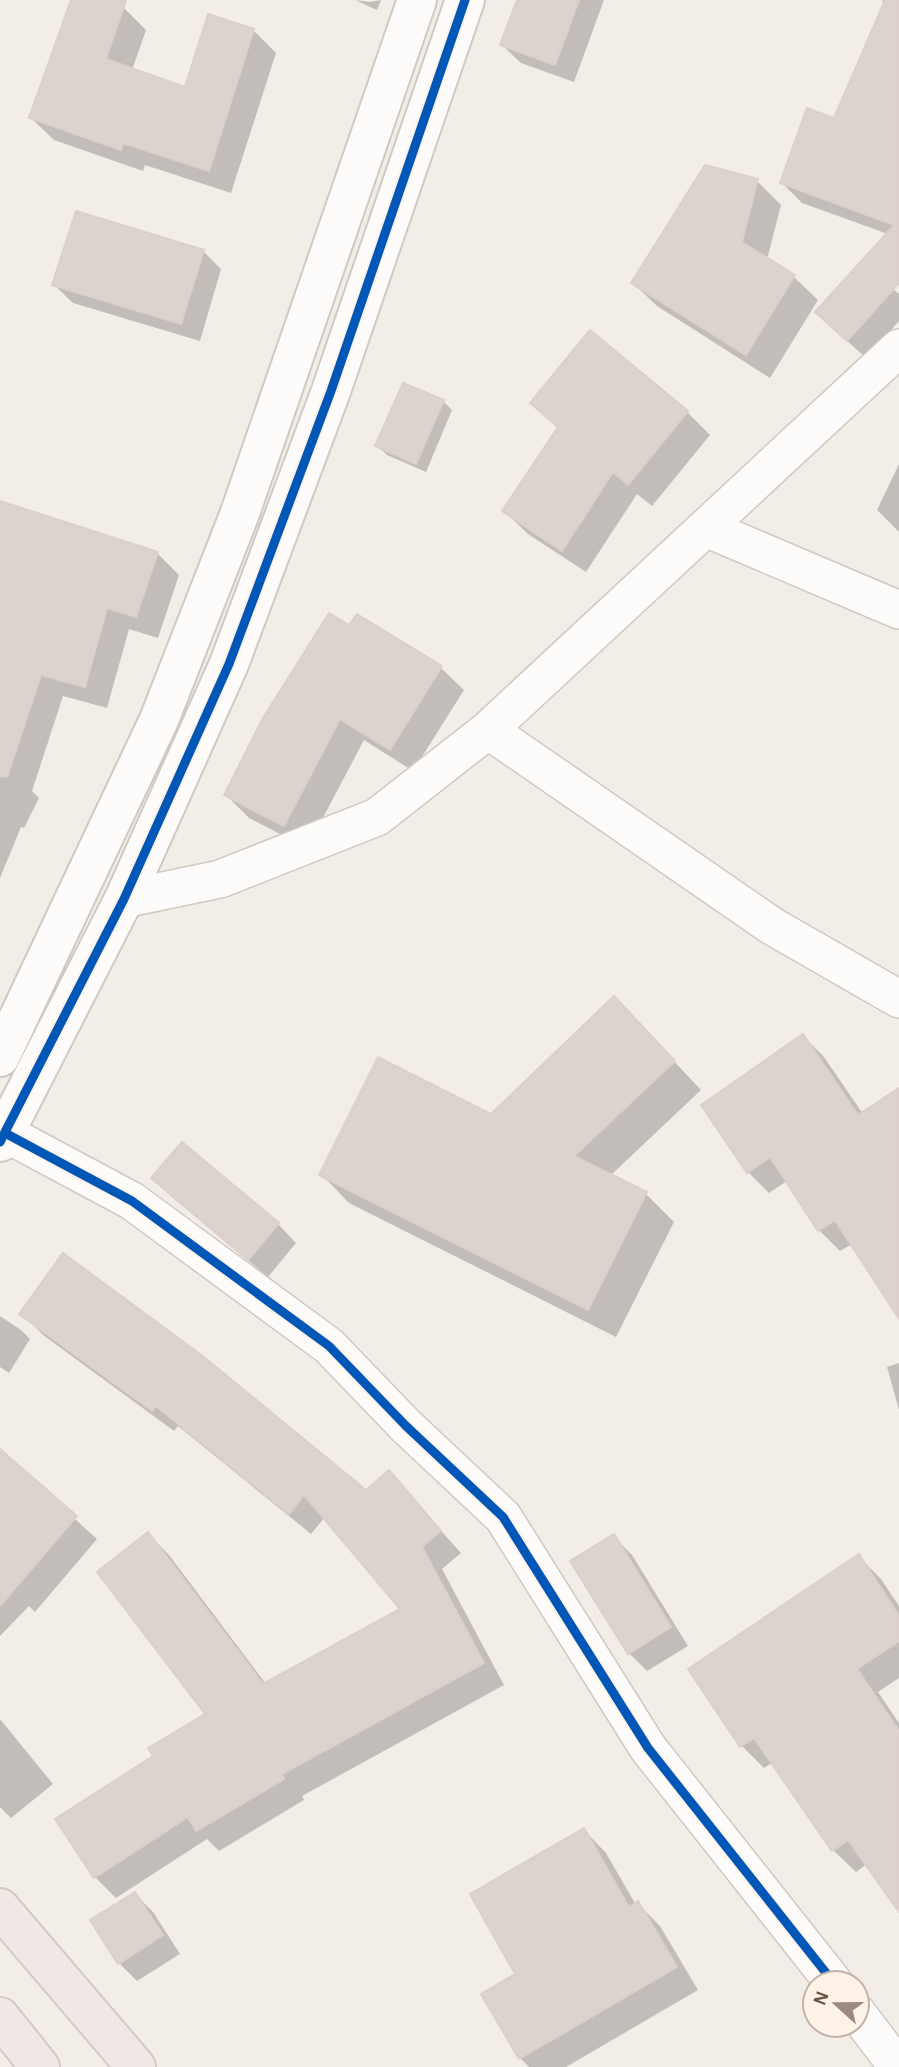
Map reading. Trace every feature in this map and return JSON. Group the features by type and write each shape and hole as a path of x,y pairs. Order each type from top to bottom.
{"highway":[{"path":"0,1908 136,2067"},
{"path":"0,2017 40,2067"}],"street":[{"path":"0,1056 159,720 240,513 417,0"},
{"path":"465,0 331,391 229,664 124,899 3,1138 132,1201 329,1346 406,1426 503,1517 648,1748 823,1969"},
{"path":"124,899 219,879 377,817 488,730 899,348"},
{"path":"706,528 899,610"},
{"path":"488,730 772,926 899,999"},
{"path":"871,2031 898,2067"}],"building":[{"path":"71,0 126,0 106,59 185,87 208,14 254,29 209,171 123,143 121,150 29,118"},
{"path":"517,0 579,0 555,65 500,45"},
{"path":"885,0 899,0 899,283 847,341 815,312 894,225 780,183 807,108 834,118"},
{"path":"705,165 758,179 742,242 795,275 746,355 631,283"},
{"path":"76,211 204,250 181,324 52,285"},
{"path":"590,330 688,411 628,485 613,472 562,551 502,511 558,427 530,403"},
{"path":"403,383 444,400 416,464 375,446"},
{"path":"0,501 158,552 136,617 107,608 85,687 41,675 7,777 0,776"},
{"path":"329,613 349,625 357,614 442,666 390,750 340,719 284,826 224,795 263,718"},
{"path":"614,996 675,1061 574,1156 647,1192 588,1310 319,1175 378,1057 491,1114"},
{"path":"803,1034 858,1115 899,1088 899,1319 835,1220 818,1231 770,1157 747,1173 701,1105"},
{"path":"182,1142 279,1223 248,1260 151,1178"},
{"path":"63,1253 204,1357 366,1490 389,1470 441,1531 422,1547 484,1663 282,1774 284,1779 196,1831 188,1817 94,1878 55,1819 153,1756 148,1748 205,1714 97,1572 148,1532 263,1684 400,1609 304,1495 289,1514 156,1406 152,1411 19,1314"},
{"path":"0,1449 77,1516 0,1606"},
{"path":"614,1534 671,1627 628,1654 570,1561"},
{"path":"859,1554 899,1616 899,1641 857,1669 899,1731 899,1912 848,1840 832,1851 754,1738 740,1747 688,1669"},
{"path":"584,1828 629,1907 638,1901 677,1967 519,2059 481,1994 515,1974 470,1894"},
{"path":"135,1892 163,1935 118,1964 90,1920"}],"cycle path":[{"path":"0,1142 124,899 229,664 331,391 465,0"},
{"path":"5,1133 132,1201 329,1346 406,1426 503,1517 648,1748 823,1969"}]}
